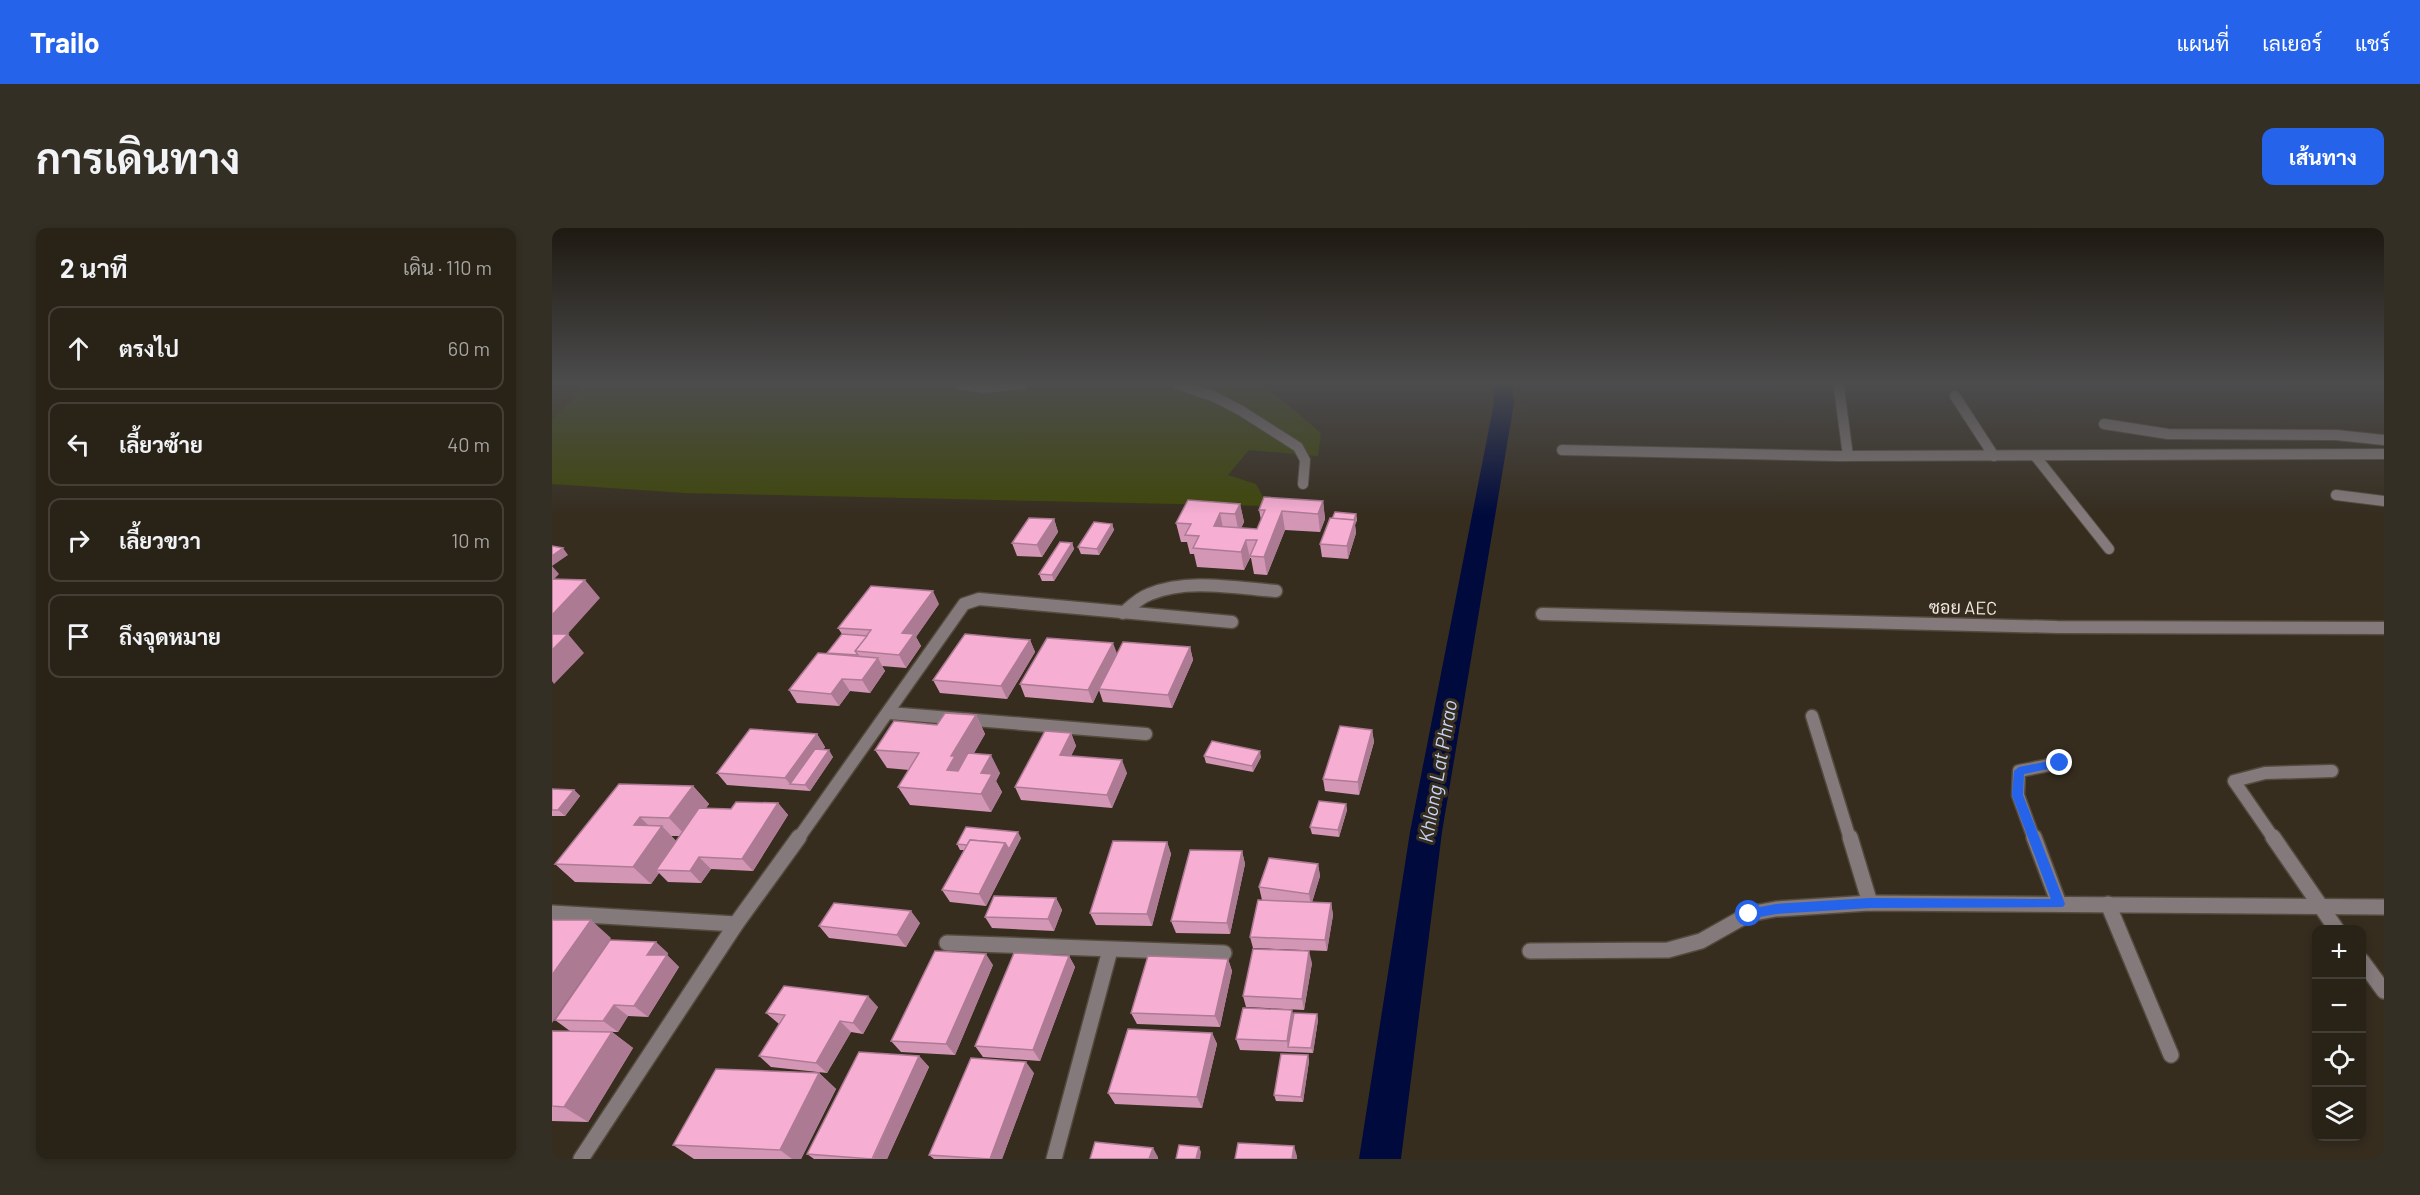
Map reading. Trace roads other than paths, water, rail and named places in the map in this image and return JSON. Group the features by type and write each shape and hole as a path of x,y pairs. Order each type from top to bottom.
{"street":[{"path":"1267,427 1305,454 1307,464 1303,484"},
{"path":"1844,427 1848,456"},
{"path":"1976,427 1995,456"},
{"path":"2126,427 2168,434 2336,435 2384,440"},
{"path":"1562,450 2036,457 2384,454"},
{"path":"2036,457 2109,549"},
{"path":"2336,495 2384,501"},
{"path":"1123,613 1142,597 1167,589 1194,587 1275,591"},
{"path":"581,1159 736,924 889,712 958,609 979,599 1232,622"},
{"name":"ซอย AEC","path":"1542,614 2057,627 2384,628"},
{"path":"889,712 1146,734"},
{"path":"1812,716 1870,903"},
{"path":"2059,904 2018,795 2019,771 2060,763"},
{"path":"2332,771 2265,773 2234,781 2333,925"},
{"path":"1530,951 1683,948 1701,941 1749,914 1776,909 1870,903 2384,907"},
{"path":"2108,904 2170,1055"},
{"path":"552,913 736,924"},
{"path":"947,943 1224,953"},
{"path":"1054,1159 1110,950"},
{"path":"2366,968 2384,991"}],"waterway":[{"name":"Khlong Lat Phrao","path":"1380,1159 1426,832 1500,427"}]}
